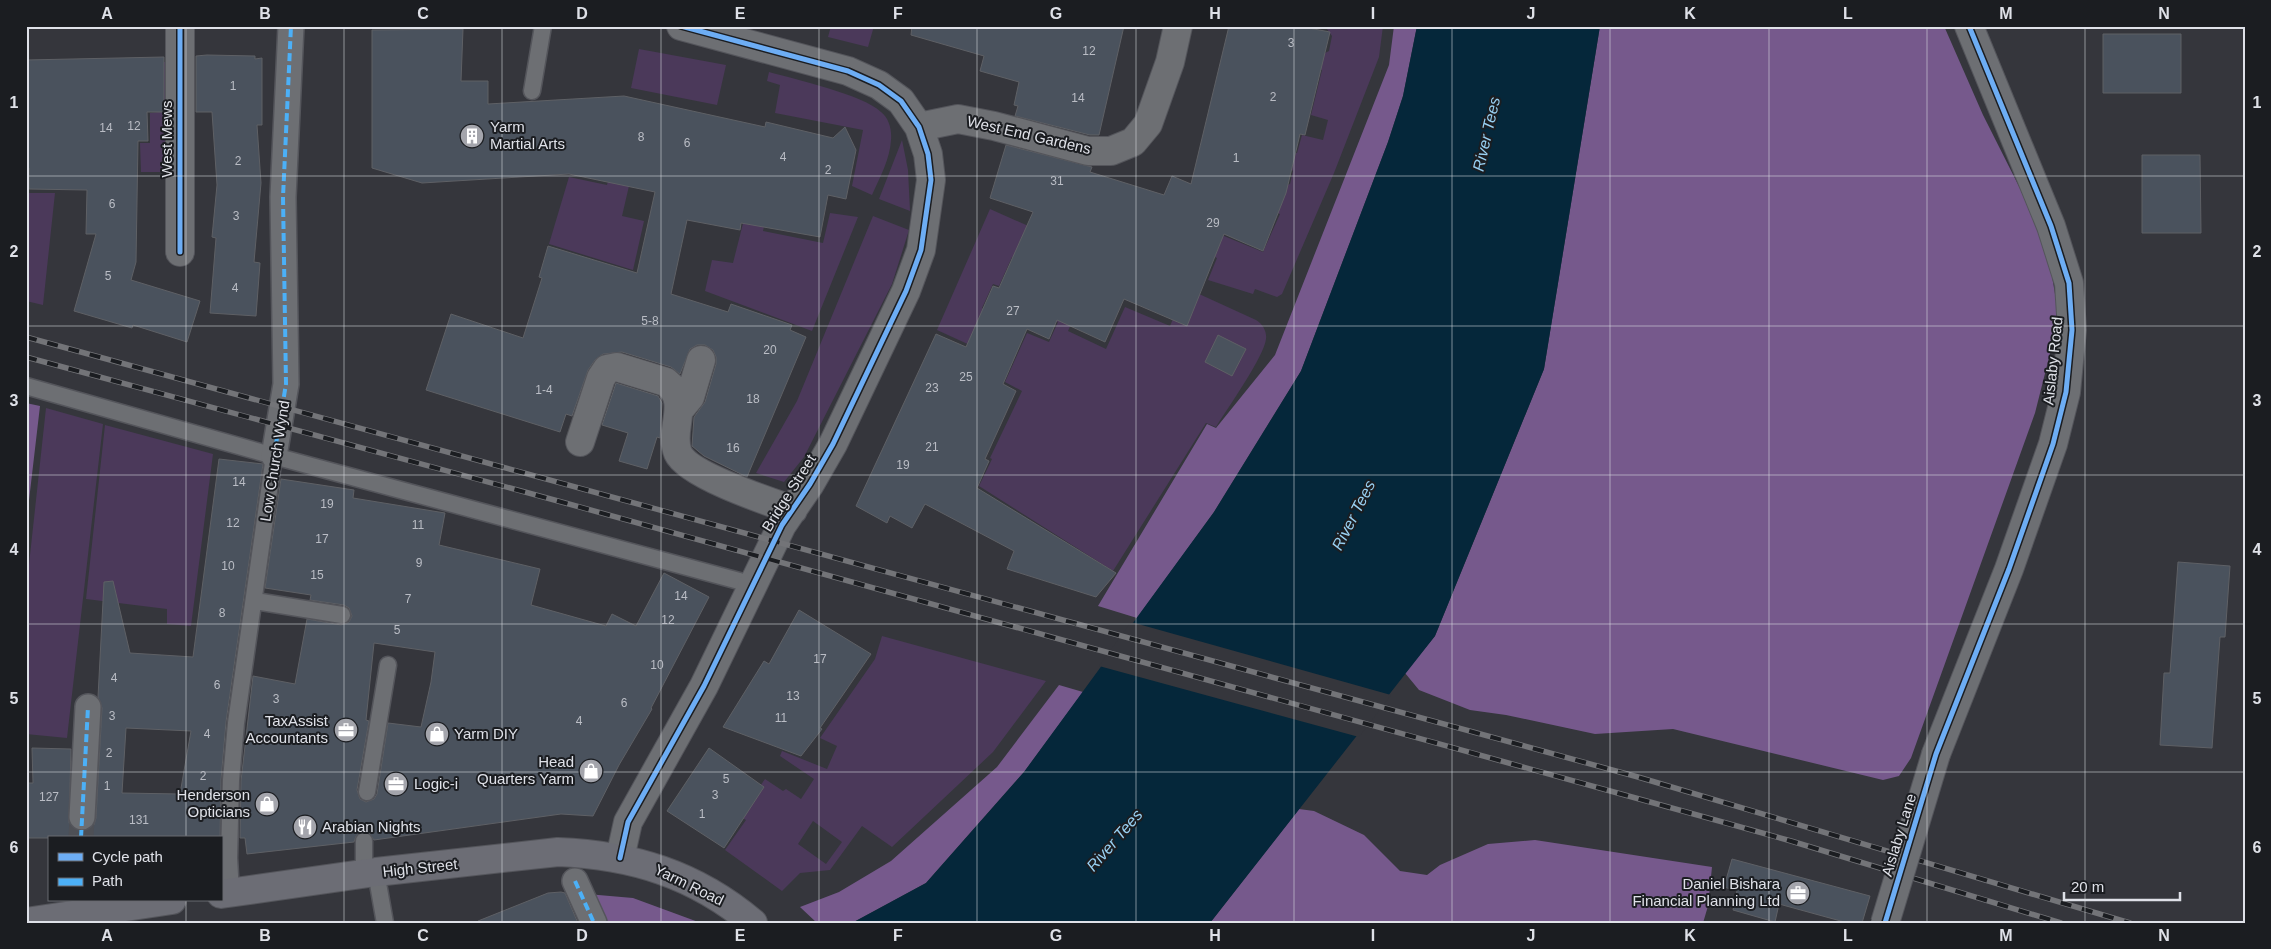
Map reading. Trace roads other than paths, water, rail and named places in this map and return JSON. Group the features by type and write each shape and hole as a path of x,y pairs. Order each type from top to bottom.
{"main road":[{"name":"High Street","path":"226,893 370,873 558,852 620,858"},
{"name":"Yarm Road","path":"620,858 659,868 720,898 753,923"},
{"path":"32,922 159,902"}],"street":[{"name":"West Mews","path":"180,26 180,252"},
{"name":"Low Church Wynd","path":"274,456 286,384 283,197 291,26"},
{"name":"Bridge Street","path":"620,858 628,822 704,686 778,533 794,510 833,444 914,272 926,225 931,180 928,154 919,127 902,101 878,85 848,71 681,26"},
{"name":"West End Gardens","path":"919,127 958,119 994,126 1088,151 1111,151 1133,142 1148,124 1170,62 1178,26"},
{"name":"Aislaby Road","path":"1936,754 2009,569 2054,444 2066,392 2072,330 2069,283 2051,226 1969,26"},
{"path":"680,409 690,397 701,360"},
{"path":"580,442 604,372 612,367 666,382 675,392 680,409 676,445 683,460 743,493 794,510"},
{"path":"82,817 88,707"},
{"name":"Aislaby Lane","path":"1885,923 1936,754"},
{"path":"575,881 594,923"}],"lane":[{"path":"532,92 543,26"},
{"path":"26,386 274,456 754,585"},
{"name":"Low Church Wynd","path":"226,893 231,780 236,723 255,601 274,456"},
{"path":"255,601 342,615"},
{"path":"367,792 388,665"},
{"path":"364,841 370,873 385,923"}],"water":[{"name":"River Tees","path":"1417,26 1600,26 1544,369 1435,636 1210,923 852,923 926,883 1024,772 1214,512 1301,371 1388,142 1403,96"}],"tunnel":[{"path":"81,836 82,817"}],"railway":[{"path":"26,337 1638,777 2130,923"},
{"path":"26,357 558,501 1791,841 2061,923"}],"place":[{"name":"Yarm Martial Arts","path":"472,136"},
{"name":"TaxAssist Accountants","path":"346,730"},
{"name":"Yarm DIY","path":"437,734"},
{"name":"Head Quarters Yarm","path":"591,771"},
{"name":"Logic-i","path":"396,784"},
{"name":"Henderson Opticians","path":"267,804"},
{"name":"Arabian Nights","path":"305,827"},
{"name":"Daniel Bishara Financial Planning Ltd","path":"1798,893"}]}
